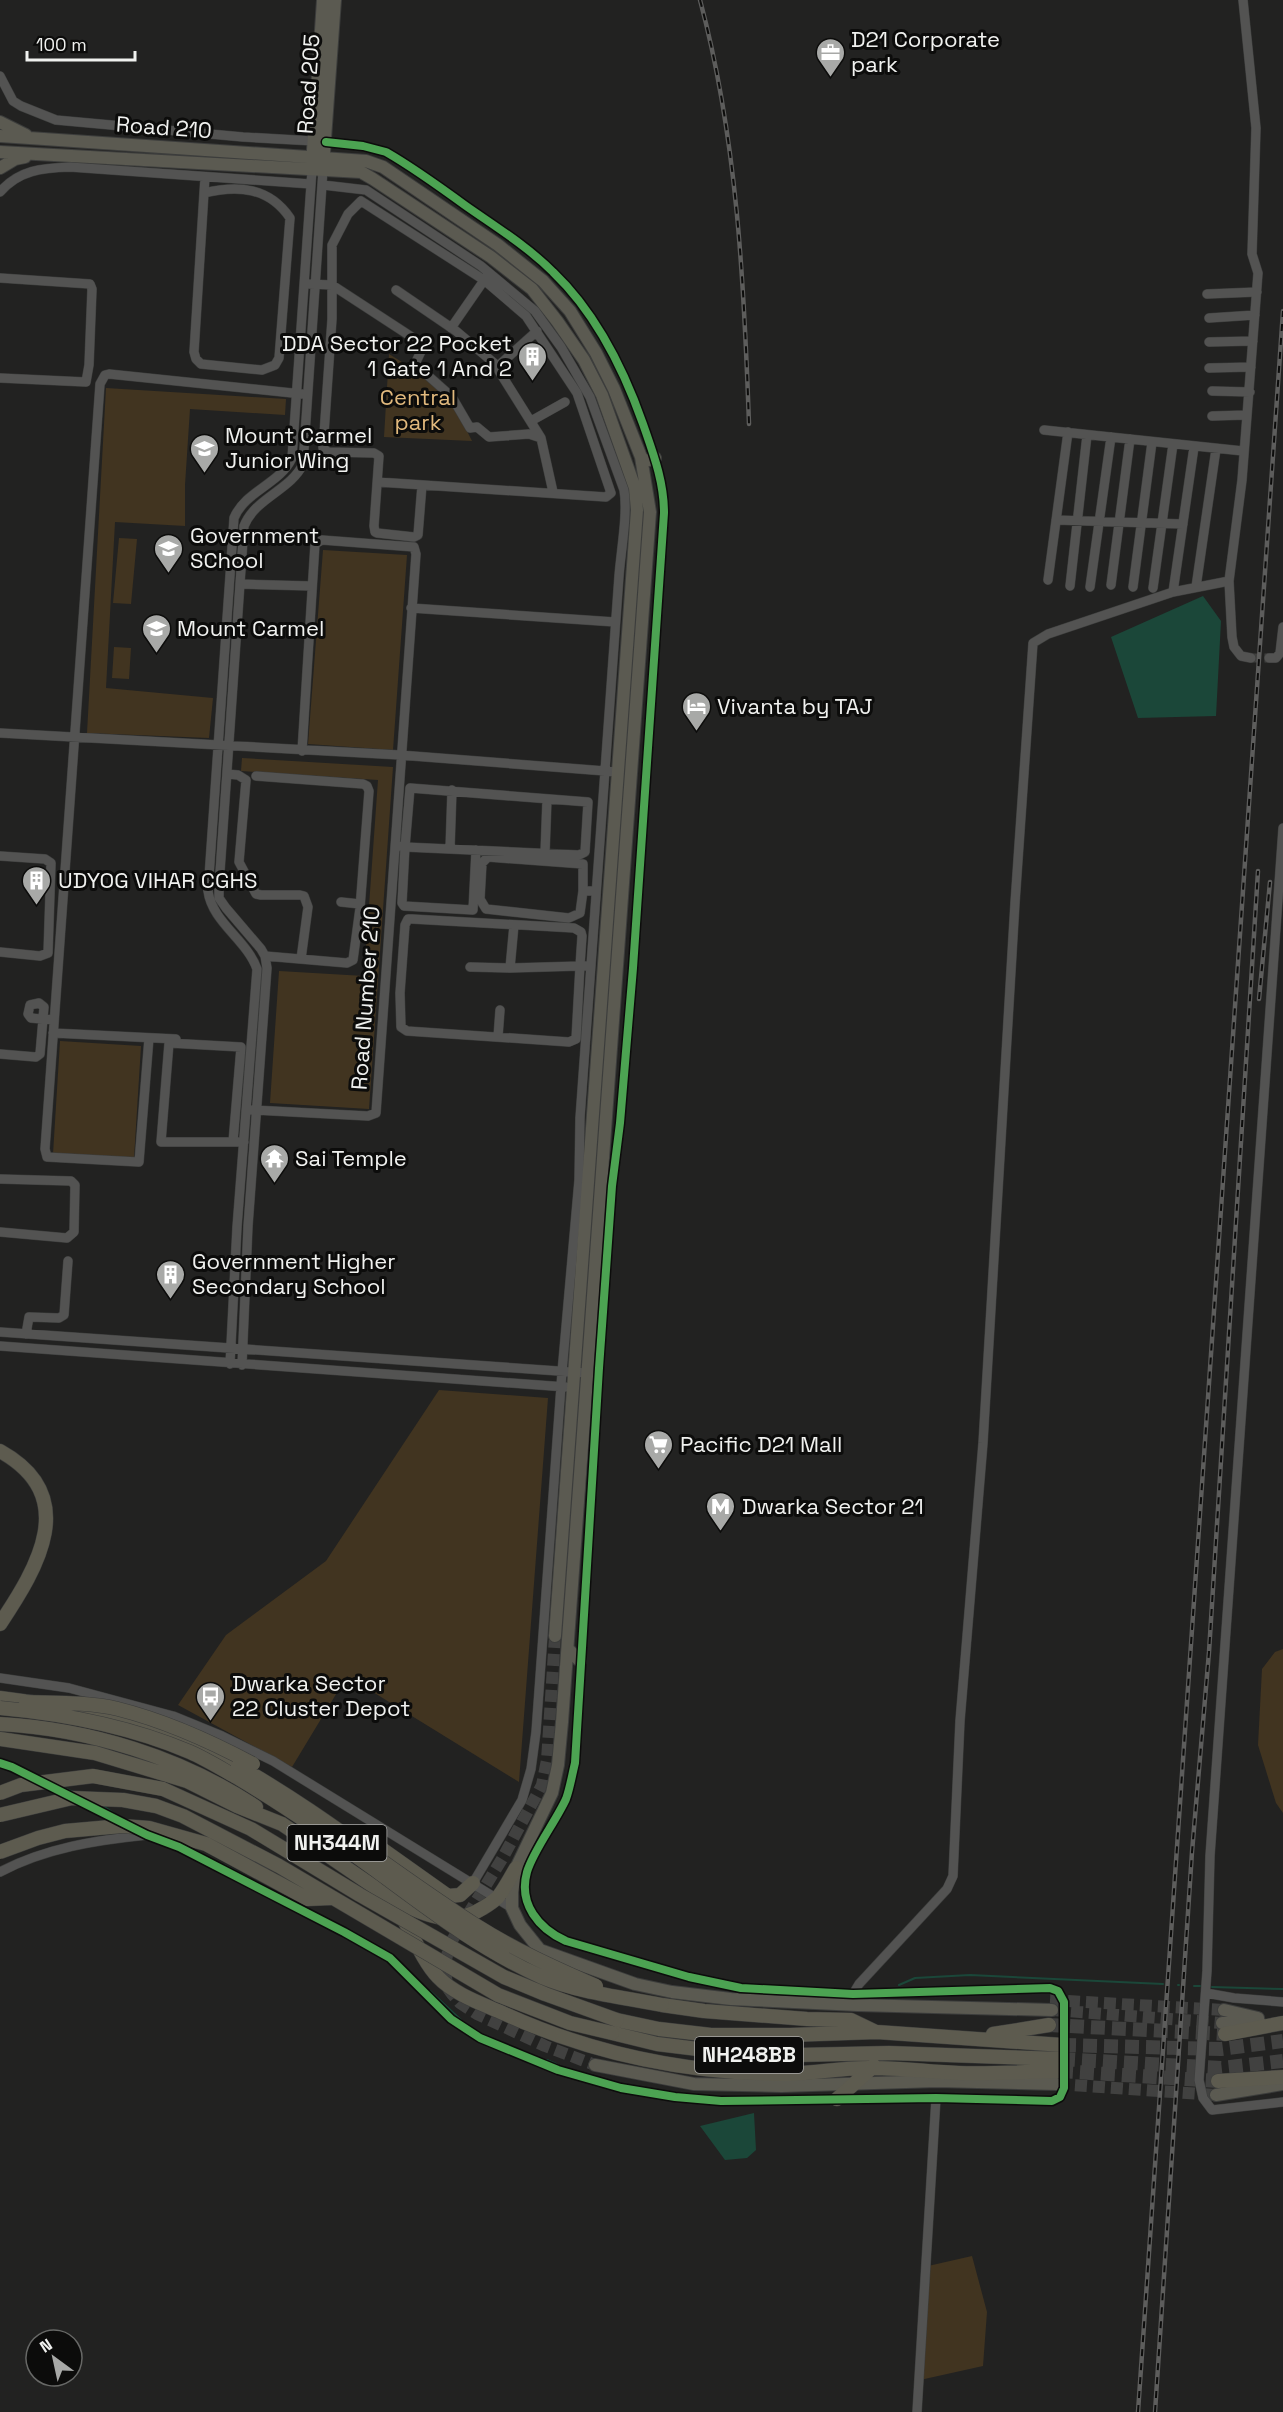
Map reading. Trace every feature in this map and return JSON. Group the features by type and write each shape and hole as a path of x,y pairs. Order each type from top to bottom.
{"highway":[{"path":"0,1451 11,1457 28,1472 39,1489 45,1509 46,1535 37,1562 0,1624"},
{"path":"0,1700 68,1707 148,1726 184,1740 238,1766 310,1810 437,1906"},
{"path":"0,1700 116,1708 200,1737 270,1774 380,1847 447,1919 462,1918 473,1914 497,1899 516,1868"},
{"name":"NH344M","path":"0,1708 43,1712 95,1721 153,1738 192,1753 304,1819 437,1906 508,1961 536,1974 590,1991 662,2005 704,2011 851,2020 877,2032"},
{"name":"NH344M","path":"0,1724 22,1725 90,1737 153,1755 239,1795 282,1824"},
{"path":"0,1739 95,1753 149,1769 187,1781 237,1806 282,1824 392,1899 429,1966 439,1978 465,1996 530,2026 568,2039 625,2056 690,2069 784,2074 872,2068 961,2073 1060,2065"},
{"name":"NH248BB","path":"0,1793 21,1785 93,1776 163,1789 251,1829 369,1901 504,1977 657,2044 755,2056 889,2053 1060,2065"},
{"name":"NH248BB","path":"0,1815 72,1798 123,1800 156,1806 222,1835 498,1995 570,2023 711,2035 877,2032 967,2038 1060,2065"},
{"path":"0,1852 65,1831 122,1826 148,1828 206,1844 308,1899 331,1898"},
{"path":"437,1906 448,1896 460,1895 473,1883"},
{"path":"392,1899 437,1906"},
{"path":"1223,2029 1281,2023"},
{"path":"967,2038 1049,2025"},
{"path":"837,2099 889,2053"},
{"path":"961,2073 966,2057"},
{"path":"1217,2088 1283,2077"}],"main road":[{"name":"Road 205","path":"320,141 323,0"},
{"name":"Road 205","path":"318,164 335,0"},
{"path":"0,122 34,139"},
{"name":"Road 210","path":"0,136 318,164"},
{"name":"Road 210","path":"0,152 318,164"},
{"path":"0,168 15,159 35,154"},
{"path":"318,164 366,161 383,167 498,245 543,281 570,311 596,353 614,389 642,462 650,513 574,1372"},
{"path":"318,164 361,172 497,262 531,288 584,360 602,395 637,510 555,1636"},
{"path":"642,462 655,458"},
{"path":"573,1387 568,1649 559,1755 552,1793 516,1868 512,1892 512,1908 526,1935 540,1950 635,1984 672,1992 731,1999 871,2000 1015,2009 1051,2005"},
{"path":"568,1649 580,1661"},
{"path":"1224,2010 1281,2023"},
{"path":"595,2065 694,2084 782,2086 937,2081 1060,2065"},
{"path":"1217,2088 1283,2084"}],"street":[{"path":"1243,0 1256,128 1252,254 1258,273 1242,480 1229,581 1234,647 1241,656 1251,658"},
{"path":"0,76 13,101 56,120 243,137 320,141 363,146 386,152 517,241 553,271 582,306 610,348 631,388 655,458 663,488 664,513 632,980 620,1123 612,1186 599,1368 575,1763 567,1796 526,1874 528,1904 539,1924 550,1934 566,1941 717,1984 741,1988 853,1994 871,2000 1050,1988 1058,1991 1064,2002 1064,2088 1060,2097 1052,2101 936,2098 721,2102 621,2088 558,2070 480,2038 451,2019 390,1958 344,1932 179,1847 147,1835 0,1763"},
{"path":"242,1365 252,1110 252,1043 257,969 251,954 211,904 208,891 217,747 234,518 243,503 289,465 292,458 311,184 318,164"},
{"path":"230,1364 244,1142 252,1110 267,968 265,956 219,898 244,526 248,517 293,477 303,464 323,185 318,164"},
{"path":"0,192 7,183 23,174 41,168 69,167 311,184"},
{"path":"204,193 227,189 264,194 273,198 290,218 279,358 268,369 201,364 196,359 194,352 205,177"},
{"path":"214,191 216,178"},
{"path":"0,1332 574,1372 585,966 582,936 578,929 408,919 405,925 400,993 399,1023 407,1031 569,1042 576,1039 585,966 596,891 623,522 630,489 590,397 561,347 535,311 366,190 323,185"},
{"path":"422,485 419,532 414,537 375,532 379,458 377,454 328,452 323,448 333,241 348,214 362,201 487,276 526,316 579,398 611,493"},
{"path":"451,328 497,262"},
{"path":"0,278 90,284 92,289 89,365 86,381 0,378"},
{"path":"304,284 332,285 424,345 415,364 452,397 470,428 477,427 489,437 529,434 541,438"},
{"path":"396,290 451,328 497,367 541,438 553,492"},
{"path":"1208,294 1257,292"},
{"path":"1209,318 1255,315"},
{"path":"497,367 537,331"},
{"path":"1209,342 1253,341"},
{"path":"1209,368 1251,367"},
{"path":"149,1038 140,1160 136,1163 48,1158 45,1155 73,738 101,379 109,374 307,394"},
{"path":"1212,391 1250,392"},
{"path":"531,421 565,402"},
{"path":"1212,416 1246,415"},
{"path":"1044,430 1216,449 1244,446"},
{"path":"1048,580 1068,432"},
{"path":"1070,586 1087,435"},
{"path":"1089,586 1111,437"},
{"path":"1111,585 1130,440"},
{"path":"1133,587 1152,442"},
{"path":"1153,588 1173,444"},
{"path":"1173,592 1194,447"},
{"path":"1196,587 1216,449"},
{"path":"378,482 606,497 611,493 630,489"},
{"path":"1056,520 1183,524"},
{"name":"Road Number 210","path":"252,1110 368,1116 376,1113 416,554 414,547 318,542 315,544 312,586"},
{"path":"853,1994 859,1984 947,1889 953,1876 960,1721 983,1443 1013,926 1034,643 1048,634 1173,592 1229,581"},
{"path":"240,584 312,586 302,751"},
{"path":"411,608 615,622"},
{"path":"1269,658 1276,658 1280,653 1283,627"},
{"path":"0,733 217,747 400,755 618,772"},
{"path":"227,774 238,775 246,780 238,857 242,871 253,889 261,895 300,895 307,900 301,959"},
{"path":"255,776 367,786 369,791 353,960 346,963 265,956"},
{"path":"394,846 405,847 450,849 476,850 545,853 583,855 586,848 588,802 410,788 405,847 402,903 404,906 473,910 476,850"},
{"path":"450,849 452,790"},
{"path":"545,853 547,800"},
{"path":"588,826 601,826"},
{"path":"1283,828 1210,1856 1206,1993 1199,2080 1199,2090 1212,2110 1283,2102"},
{"path":"0,856 45,859 51,863 48,953 40,956 0,952"},
{"path":"488,857 583,864 583,891 580,914 569,918 486,909 480,899 482,863 488,857"},
{"path":"583,891 596,891"},
{"path":"341,902 360,904"},
{"path":"510,968 514,925"},
{"path":"470,968 585,966"},
{"path":"498,1037 500,1010"},
{"path":"0,1054 38,1056 43,1019 54,1020"},
{"path":"53,1033 252,1043"},
{"path":"233,1142 241,1047 169,1043 161,1142 233,1142 244,1142"},
{"path":"0,1179 71,1181 75,1185 72,1236 67,1238 0,1232"},
{"path":"26,1334 28,1317 59,1318 64,1315 68,1261"},
{"path":"0,1346 573,1387 531,1769 522,1800 473,1883"},
{"path":"0,1678 69,1688 173,1716 222,1736 273,1761 512,1908"},
{"path":"0,1872 44,1854 78,1845 147,1835"},
{"path":"1206,1993 1283,2002"},
{"path":"917,2412 936,2098"}],"green space":[{"name":"Central park","path":"389,354 418,372 451,399 472,441 384,437"},
{"path":"106,388 286,399 285,415 190,409 185,526 115,522 106,688 213,698 209,738 87,733"},
{"path":"119,538 137,539 131,604 113,603"},
{"path":"323,550 407,555 393,750 308,744"},
{"path":"114,647 131,648 129,679 112,678"},
{"path":"242,758 393,767 369,1109 270,1103 279,971 364,976 378,780 241,771"},
{"path":"60,1041 141,1046 134,1158 53,1154"},
{"path":"439,1390 548,1398 519,1782 347,1676 292,1767 178,1705 226,1635 326,1561"},
{"path":"1283,1649 1283,1813 1276,1803 1258,1745 1262,1669 1275,1652"},
{"path":"972,2256 987,2312 983,2366 920,2380 928,2266"}],"shaded area":[{"path":"1203,596 1221,621 1216,716 1138,718 1111,637"},
{"path":"754,2113 756,2150 747,2158 725,2160 700,2126"}],"waterway":[{"path":"59,1786 73,1792"},
{"path":"100,1804 118,1816"},
{"path":"224,1865 269,1889"},
{"path":"899,1985 915,1978 970,1975 1163,1984"},
{"path":"1194,1986 1200,1986"},
{"path":"1212,1987 1283,1989"},
{"path":"430,1991 461,2020"},
{"path":"547,2060 556,2064"}],"tunnel":[{"path":"1251,658 1269,658"},
{"path":"555,1636 547,1760 542,1785 502,1859 451,1942 446,1959 447,1987 460,2003 477,2014 545,2046 595,2065"},
{"path":"1050,2000 1224,2010"},
{"path":"1053,2010 1222,2023"},
{"path":"1049,2025 1225,2034"},
{"path":"1062,2045 1221,2049 1283,2041"},
{"path":"1061,2059 1221,2068 1283,2061"},
{"path":"1059,2071 1218,2081"},
{"path":"1057,2084 1216,2095"}],"railway":[{"path":"700,0 723,104 737,210 749,424"},
{"path":"1138,2412 1283,311"},
{"path":"1155,2412 1192,1852 1209,1652 1258,871"},
{"path":"1259,999 1270,882"}],"cycle path":[{"path":"0,1763 147,1835 179,1847 344,1932 390,1958 451,2019 480,2038 558,2070 621,2088 675,2097 721,2101 936,2098 1052,2101 1060,2097 1064,2088 1064,2002 1058,1991 1050,1988 853,1994 741,1988 689,1977 566,1941 547,1930 528,1905 525,1884 527,1872 534,1855 566,1799 575,1763 599,1368 612,1186 620,1123 633,968 664,501 654,456 627,383 595,323 568,288 522,245 396,158 386,152 363,146 326,142"}],"place":[{"name":"D21 Corporate park","path":"830,78"},
{"name":"DDA Sector 22 Pocket 1 Gate 1 And 2","path":"533,382"},
{"name":"Mount Carmel Junior Wing","path":"204,474"},
{"name":"Government SChool","path":"169,574"},
{"name":"Mount Carmel","path":"156,654"},
{"name":"Vivanta by TAJ","path":"696,732"},
{"name":"UDYOG VIHAR CGHS","path":"37,906"},
{"name":"Sai Temple","path":"274,1184"},
{"name":"Government Higher Secondary School","path":"171,1300"},
{"name":"Pacific D21 Mall","path":"659,1470"},
{"name":"Dwarka Sector 21","path":"721,1532"},
{"name":"Dwarka Sector 22 Cluster Depot","path":"211,1722"}]}
